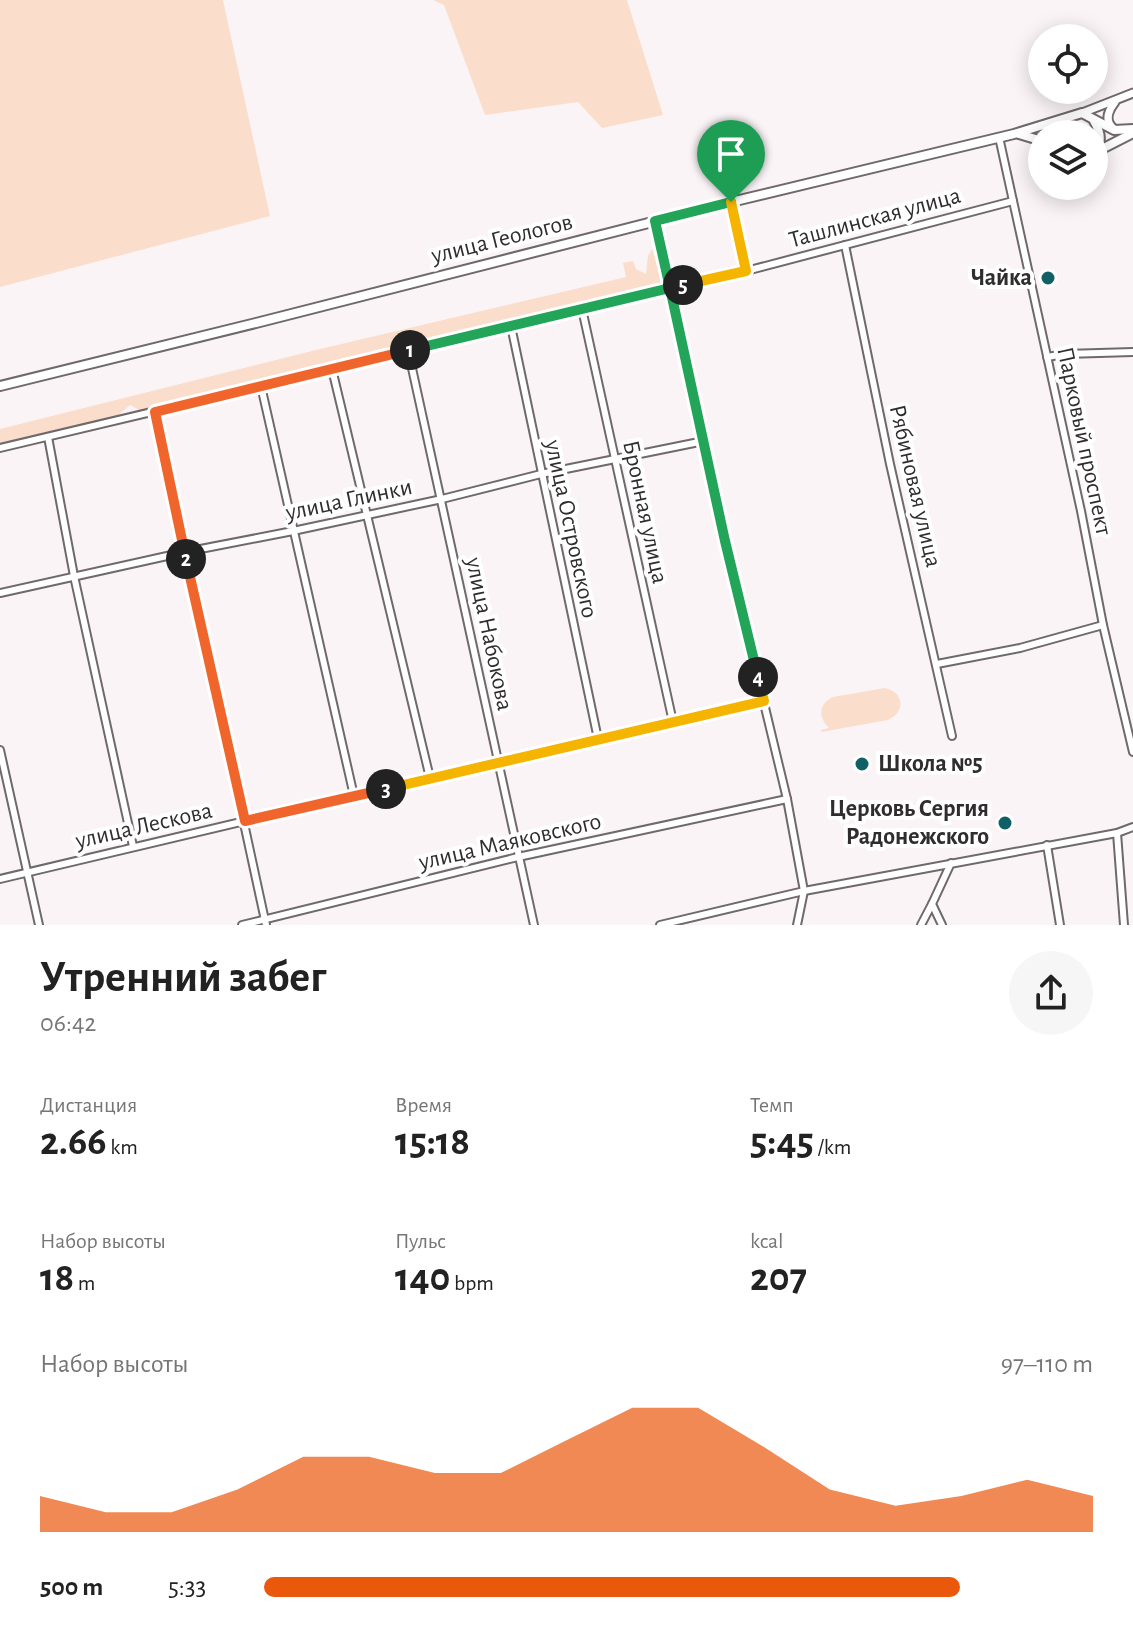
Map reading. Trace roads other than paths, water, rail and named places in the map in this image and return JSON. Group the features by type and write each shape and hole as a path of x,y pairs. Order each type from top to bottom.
{"main road":[{"name":"улица Геологов","path":"0,386 1014,134 1082,113"},
{"path":"1082,113 1094,120"},
{"path":"1108,127 1133,131"},
{"path":"1108,145 1133,131"},
{"path":"1014,134 1028,138"}],"street":[{"path":"1082,113 1133,93"},
{"path":"1114,130 1107,118 1117,101"},
{"name":"Парковый проспект","path":"999,137 1133,752"},
{"name":"Ташлинская улица","path":"0,448 746,271 1013,201"},
{"path":"731,202 746,271"},
{"path":"655,221 725,541 787,799 804,891 797,925"},
{"name":"Рябиновая улица","path":"845,245 890,464 952,736"},
{"name":"Бронная улица","path":"582,309 673,722"},
{"name":"улица Островского","path":"511,326 598,739"},
{"name":"улица Набокова","path":"408,350 534,925"},
{"path":"1047,357 1133,352"},
{"path":"332,369 430,778"},
{"path":"261,386 354,796"},
{"path":"155,412 266,922"},
{"path":"48,437 74,576 133,846"},
{"name":"улица Глинки","path":"0,593 704,441"},
{"path":"937,664 1020,648 1103,625"},
{"name":"улица Лескова","path":"0,879 764,701"},
{"path":"0,750 39,925"},
{"name":"улица Маяковского","path":"242,925 266,922 518,857 787,799"},
{"path":"660,925 804,891 1117,833 1133,827"},
{"path":"1117,833 1124,925"},
{"path":"1047,845 1060,925"},
{"path":"921,925 951,863"},
{"path":"932,904 942,925"}],"place":[{"name":"Чайка","path":"1048,278"},
{"name":"Школа №5","path":"862,764"},
{"name":"Церковь Сергия Радонежского","path":"1005,823"}]}
